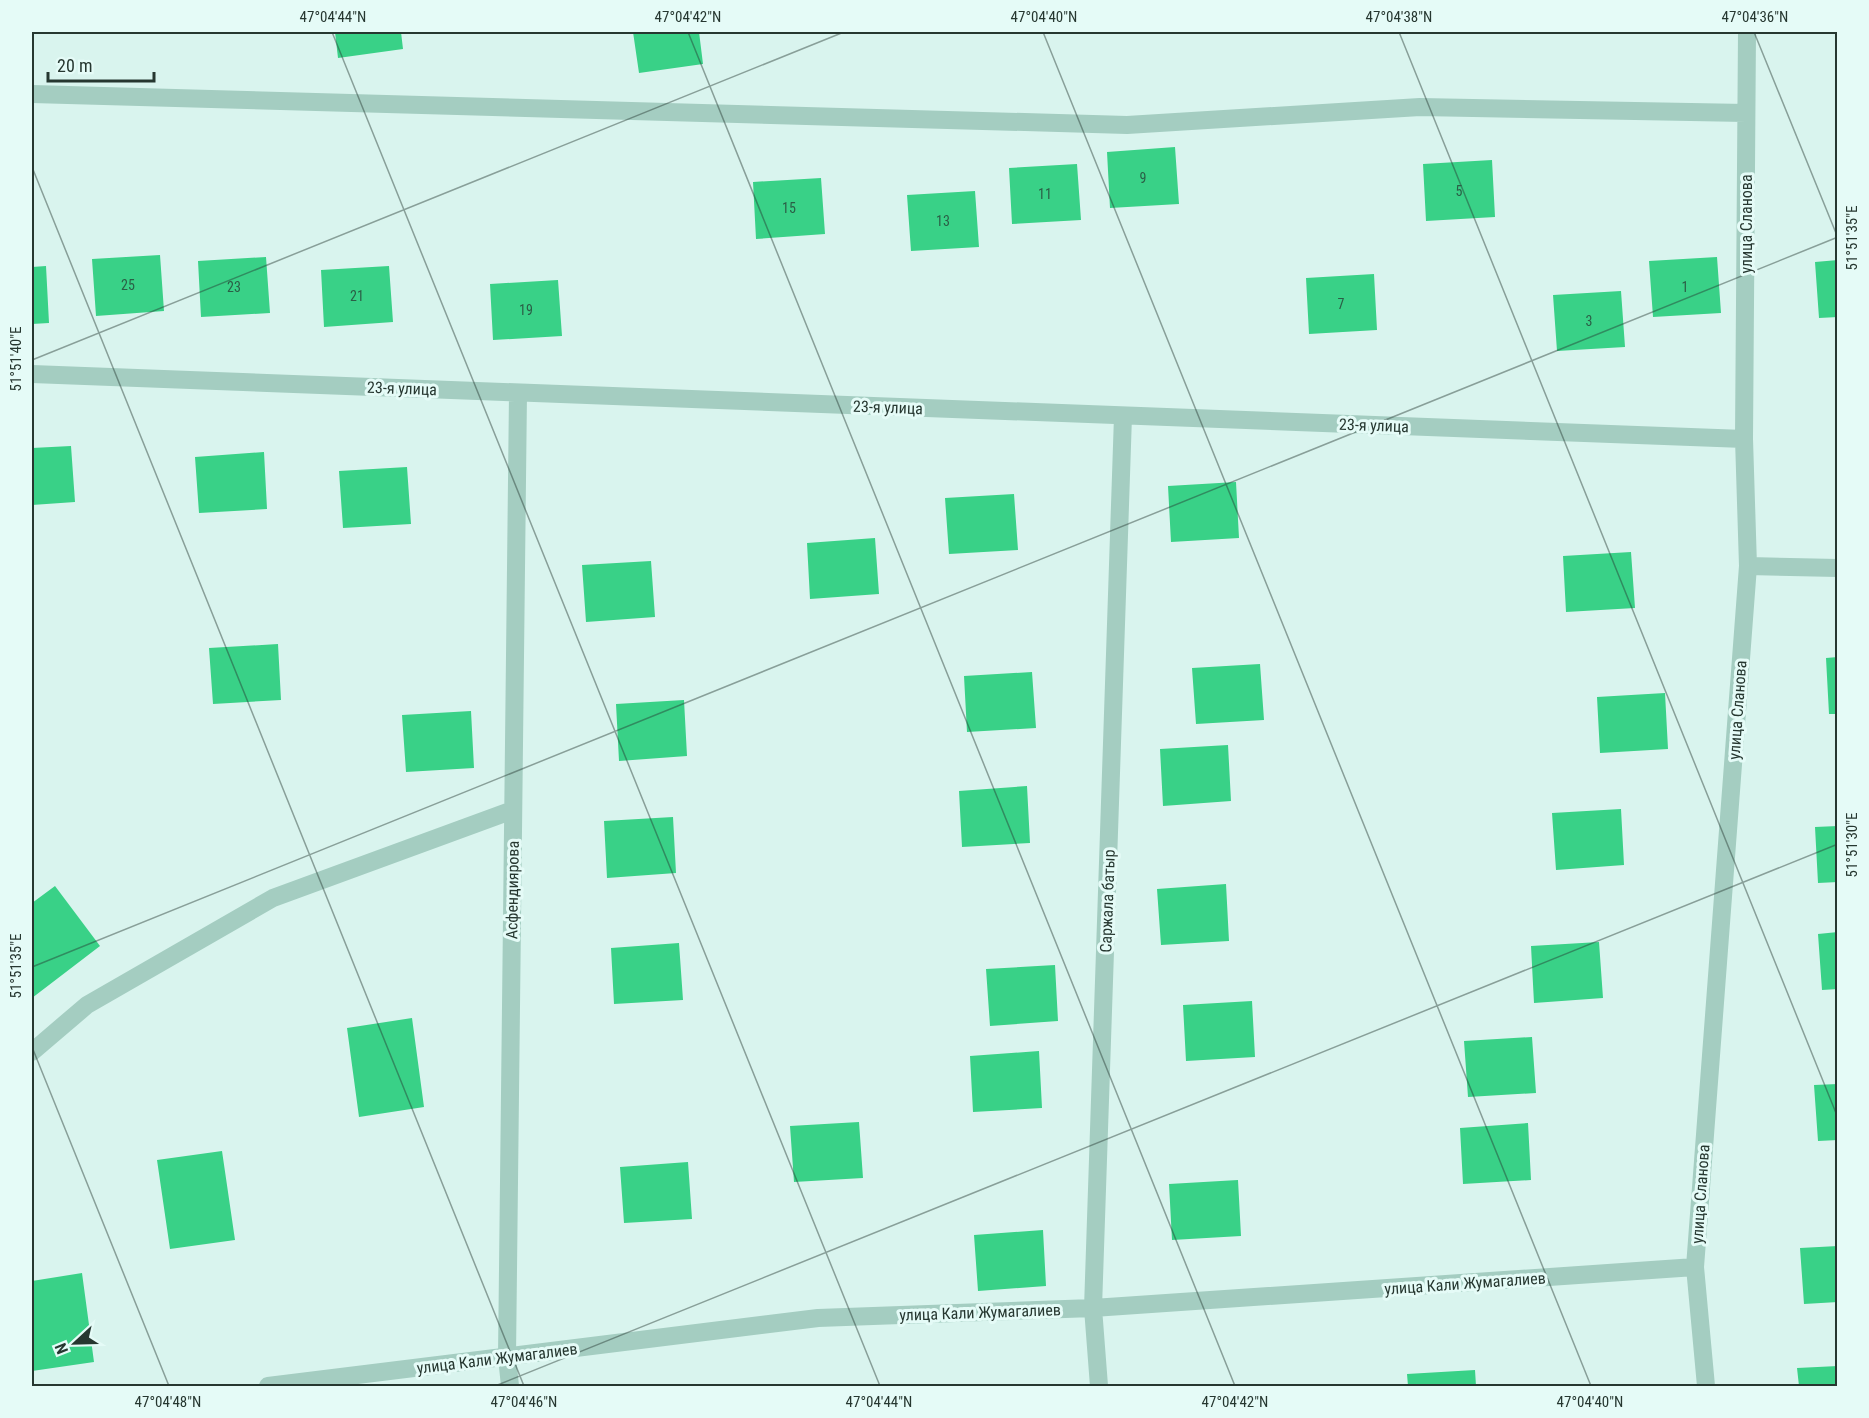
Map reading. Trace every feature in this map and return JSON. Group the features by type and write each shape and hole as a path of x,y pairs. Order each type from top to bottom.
{"street":[{"name":"улица Сланова","path":"1706,1386 1695,1268 1748,566 1744,439 1747,32"},
{"path":"32,94 1127,125 1420,107 1746,112"},
{"name":"23-я улица","path":"32,374 1744,439"},
{"name":"Асфендиярова","path":"510,1386 507,1357 518,393"},
{"name":"Саржала батыр","path":"1099,1386 1093,1308 1123,416"},
{"path":"1748,566 1838,567"},
{"path":"32,1052 87,1005 273,898 513,810"},
{"name":"улица Кали Жумагалиев","path":"268,1386 341,1382 507,1357 818,1318 1093,1308 1695,1268"}],"building":[{"path":"335,32 401,32 403,49 338,58"},
{"path":"633,32 699,32 703,64 639,73"},
{"path":"1175,147 1179,204 1110,208 1107,152"},
{"path":"1492,160 1495,217 1426,221 1423,164"},
{"path":"1077,164 1081,220 1012,224 1009,168"},
{"path":"821,178 825,234 756,239 753,182"},
{"path":"975,191 979,247 911,251 907,195"},
{"path":"160,255 164,311 96,316 92,259"},
{"path":"266,257 270,313 201,317 198,261"},
{"path":"1717,257 1721,313 1653,317 1649,261"},
{"path":"1838,260 1838,317 1819,318 1815,262"},
{"path":"46,266 49,323 32,324 32,267"},
{"path":"389,266 393,322 324,327 321,270"},
{"path":"1374,274 1377,330 1309,334 1306,278"},
{"path":"558,280 562,336 493,340 490,284"},
{"path":"1621,291 1625,347 1557,351 1553,295"},
{"path":"71,446 75,502 32,505 32,448"},
{"path":"264,452 267,509 199,513 195,457"},
{"path":"407,467 411,524 343,528 339,471"},
{"path":"1236,482 1239,538 1171,542 1168,486"},
{"path":"1014,494 1018,550 949,554 945,498"},
{"path":"875,538 879,594 810,599 807,543"},
{"path":"1631,552 1635,608 1566,612 1563,556"},
{"path":"651,561 655,617 586,622 582,565"},
{"path":"278,644 281,700 213,704 209,648"},
{"path":"1838,657 1838,714 1829,714 1826,658"},
{"path":"1260,664 1264,720 1196,724 1192,668"},
{"path":"1032,672 1036,728 967,732 964,676"},
{"path":"1665,693 1668,749 1600,753 1597,697"},
{"path":"684,700 687,756 619,761 616,704"},
{"path":"471,711 474,768 406,772 402,715"},
{"path":"1228,745 1231,801 1163,806 1160,749"},
{"path":"1027,786 1030,843 962,847 959,791"},
{"path":"1621,809 1624,865 1556,870 1552,813"},
{"path":"673,817 676,873 607,878 604,821"},
{"path":"1838,826 1838,882 1818,883 1815,827"},
{"path":"1226,884 1229,941 1161,945 1157,889"},
{"path":"55,886 100,946 32,998 32,903"},
{"path":"1838,932 1838,989 1822,990 1818,934"},
{"path":"1599,942 1603,998 1534,1003 1531,946"},
{"path":"679,943 683,1000 614,1004 611,948"},
{"path":"1055,965 1058,1021 990,1026 986,969"},
{"path":"1252,1001 1255,1057 1186,1061 1183,1005"},
{"path":"412,1018 424,1107 359,1117 347,1028"},
{"path":"1532,1037 1536,1093 1468,1097 1464,1041"},
{"path":"1039,1051 1042,1108 973,1112 970,1056"},
{"path":"1838,1084 1838,1140 1818,1141 1814,1085"},
{"path":"859,1122 863,1178 794,1182 790,1126"},
{"path":"1528,1123 1531,1180 1463,1184 1460,1128"},
{"path":"222,1151 235,1240 170,1249 157,1160"},
{"path":"688,1162 692,1219 624,1223 620,1167"},
{"path":"1238,1180 1241,1236 1172,1240 1169,1184"},
{"path":"1043,1230 1046,1286 978,1291 974,1235"},
{"path":"1838,1246 1838,1302 1804,1304 1800,1248"},
{"path":"82,1273 94,1362 32,1371 32,1281"},
{"path":"1838,1366 1838,1386 1799,1386 1797,1368"},
{"path":"1475,1370 1476,1386 1408,1386 1407,1374"}]}
